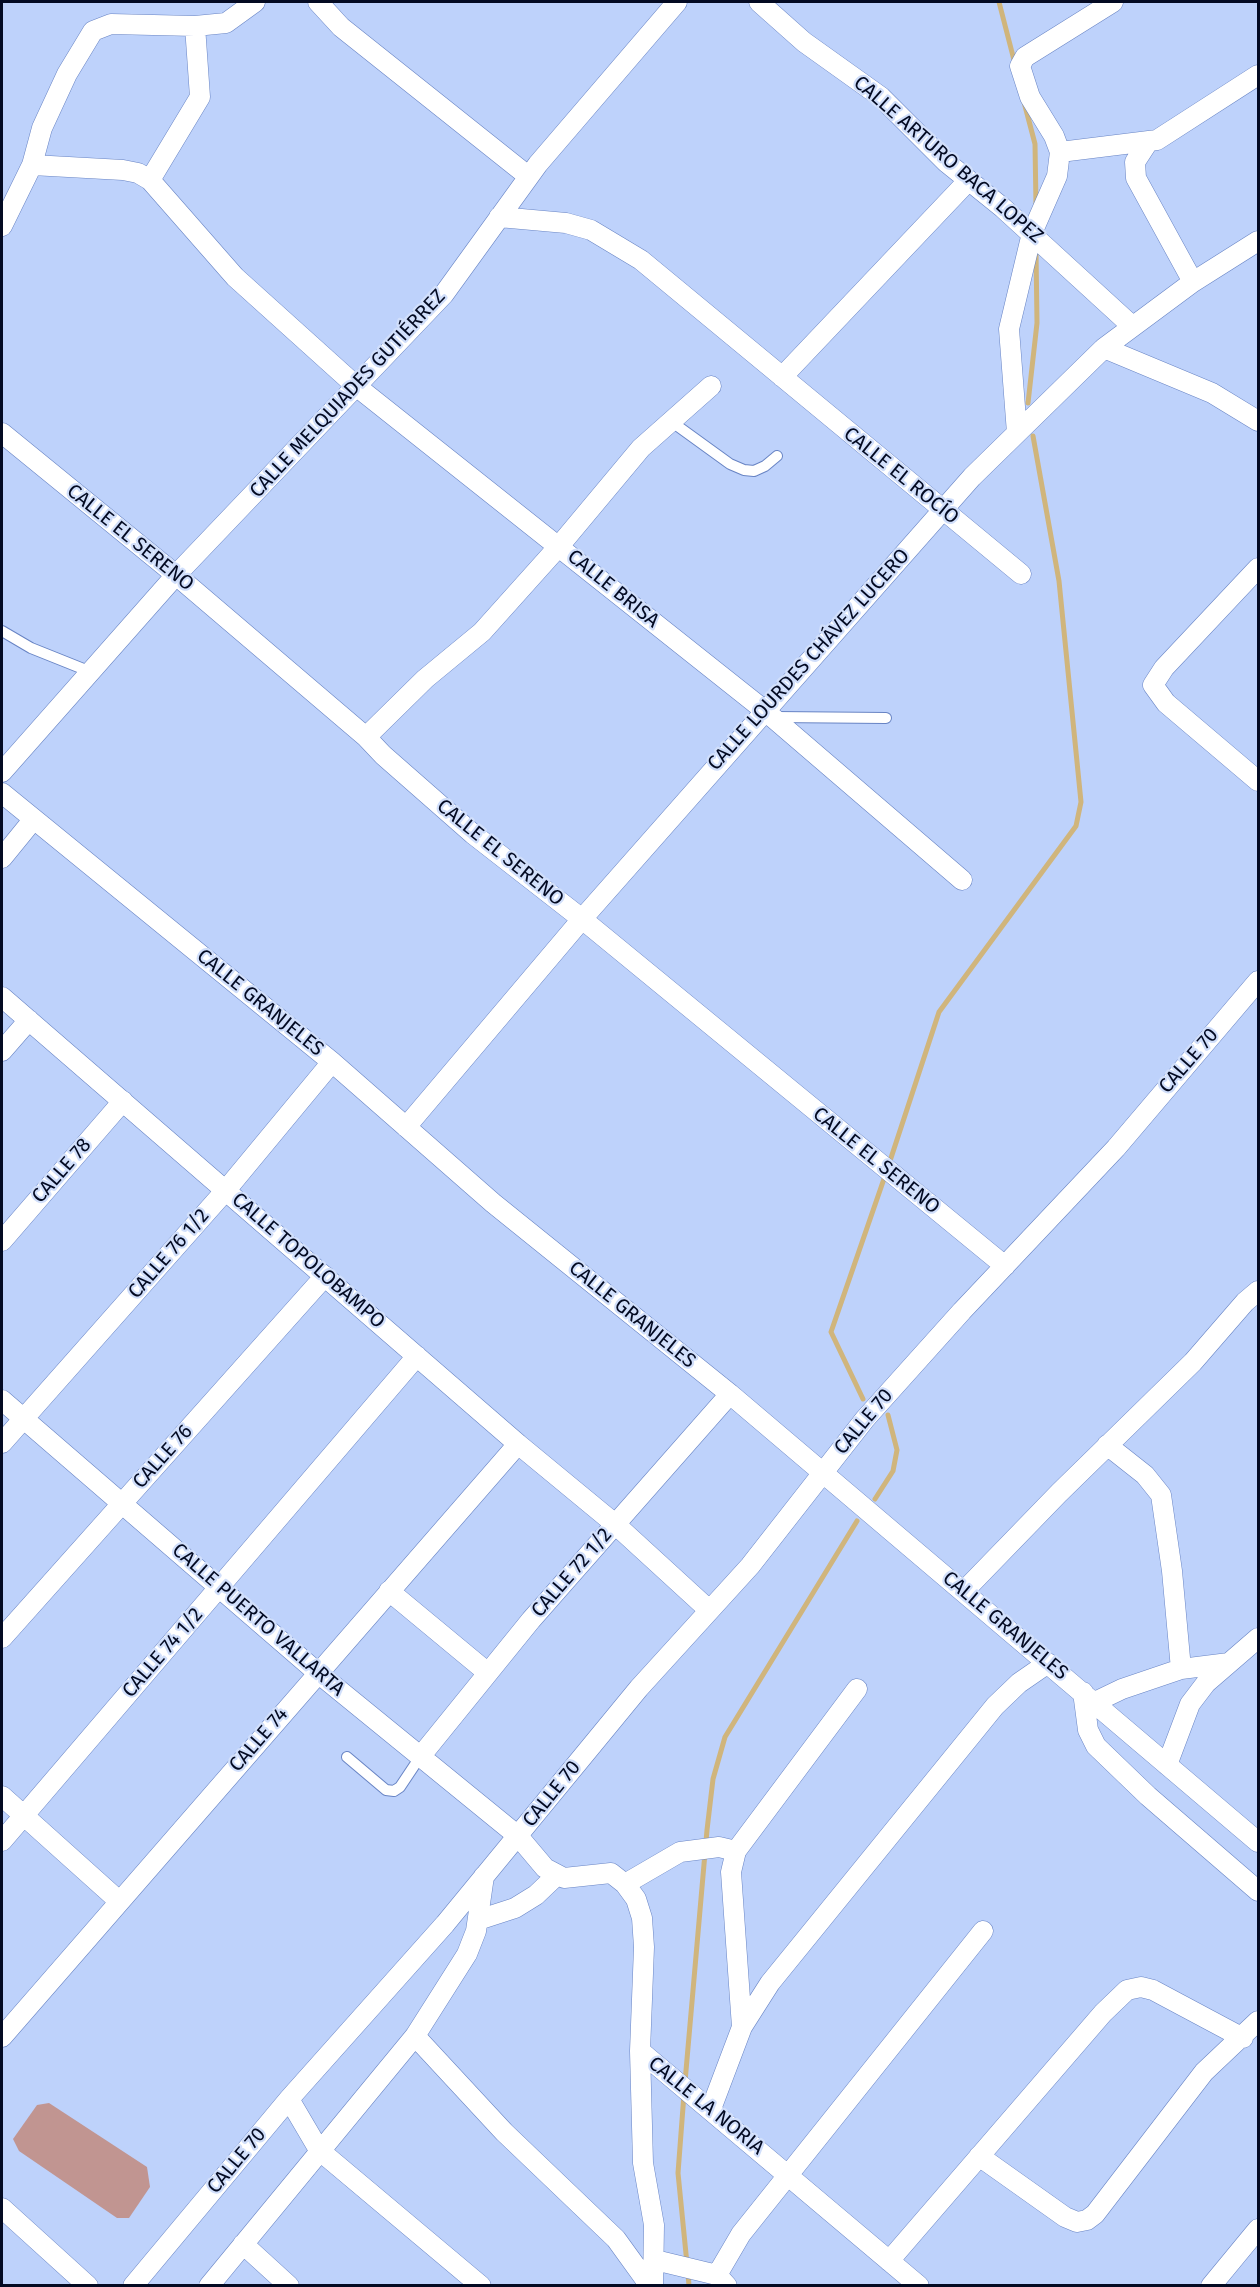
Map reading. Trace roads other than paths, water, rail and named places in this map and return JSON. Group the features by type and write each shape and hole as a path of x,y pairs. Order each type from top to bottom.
{"street":[{"path":"2,226 32,165 42,128 67,74 93,31 111,24 195,26 226,23 255,2"},
{"path":"318,2 336,22 528,176"},
{"name":"CALLE MELQUIADES GUTIÉRREZ","path":"2,772 176,575 444,294 528,176 677,2"},
{"name":"CALLE ARTURO BACA LOPEZ","path":"759,2 804,42 881,97 925,144 1032,233 1132,326"},
{"path":"1017,433 1009,329 1032,233 1057,176 1060,152 1054,136 1034,106 1020,71 1025,57 1113,2"},
{"path":"32,165 123,170 138,173 150,180 200,97 195,26"},
{"path":"1060,152 1148,142 1166,136 1258,75"},
{"path":"1148,142 1135,162 1136,178 1193,282"},
{"name":"CALLE BRISA","path":"150,180 214,254 261,302 356,386 560,545 768,714 962,880"},
{"path":"782,377 968,181"},
{"name":"CALLE EL ROCÍO","path":"499,217 566,223 591,230 611,240 702,308 1021,574"},
{"name":"CALLE LOURDES CHÁVEZ LUCERO","path":"406,1127 582,919 768,714 942,509 1104,348 1193,282 1258,241"},
{"path":"1104,348 1212,393 1255,415"},
{"path":"366,737 425,678 482,632 560,545 641,448 711,386"},
{"name":"CALLE EL SERENO","path":"2,433 176,575 366,737 390,762 473,834 582,919 1005,1266"},
{"path":"1258,568 1164,668 1153,685 1166,703 1258,781"},
{"name":"CALLE GRANJELES","path":"2,793 332,1062 542,1244 730,1394 1258,1842"},
{"path":"2,858 33,820"},
{"name":"CALLE 70","path":"133,2286 289,2099 446,1924 639,1688 750,1566 865,1419 1116,1148 1258,981"},
{"name":"CALLE TOPOLOBAMPO","path":"2,997 518,1443 615,1524 709,1610"},
{"path":"2,1051 28,1020"},
{"name":"CALLE 76 1/2","path":"2,1443 226,1190 332,1062"},
{"name":"CALLE 78","path":"2,1242 123,1101"},
{"name":"CALLE 76","path":"2,1638 324,1276"},
{"path":"964,1592 1193,1362 1245,1302 1258,1291"},
{"name":"CALLE 74 1/2","path":"2,1841 417,1356"},
{"name":"CALLE 72 1/2","path":"420,1757 488,1672 730,1394"},
{"name":"CALLE PUERTO VALLARTA","path":"2,1400 318,1673 518,1836"},
{"name":"CALLE 74","path":"2,2037 518,1443"},
{"path":"1107,1446 1145,1475 1161,1495 1172,1571 1181,1669"},
{"path":"389,1591 488,1672"},
{"path":"1167,1765 1190,1704 1206,1683 1258,1638"},
{"path":"706,2104 742,2027 770,1983 907,1818 980,1724 1018,1683 1048,1663"},
{"path":"1228,1663 1181,1669 1089,1697 1088,1730 1096,1746 1119,1770 1258,1891"},
{"path":"518,1836 545,1868 557,1875 564,1878 611,1873 625,1884 680,1852 727,1849 857,1689"},
{"path":"2,1796 119,1901"},
{"path":"727,1849 731,1872 742,2027"},
{"path":"478,1920 515,1908 536,1895 557,1875"},
{"path":"209,2286 415,2036 467,1954 478,1920 484,1876"},
{"name":"CALLE LA NORIA","path":"625,1884 636,1899 642,1918 644,1947 640,2051 706,2104 919,2286"},
{"path":"662,2262 715,2277 741,2234 983,1931"},
{"path":"889,2261 1103,2013 1127,1990 1141,1987 1153,1990 1243,2038"},
{"path":"979,2156 1059,2213 1077,2222 1087,2220 1095,2214 1204,2072 1243,2038 1258,2021"},
{"path":"415,2036 504,2132 616,2239 652,2286 662,2262 643,2163 640,2051"},
{"path":"289,2099 319,2150 481,2286"},
{"path":"2,2208 88,2286"},
{"path":"1211,2286 1258,2229"},
{"path":"243,2244 289,2286"}],"lane":[{"path":"672,422 730,464 744,470 754,471 765,466 777,456"},
{"path":"2,631 32,648 91,672"},
{"path":"768,714 886,718"},
{"path":"347,1757 386,1790 394,1791 400,1787 420,1757"}],"waterway":[{"path":"999,2 1015,64"},
{"path":"1024,102 1035,144 1036,206"},
{"path":"1028,403 1037,323 1036,251"},
{"path":"889,1164 939,1012 1076,826 1081,802 1059,581 1033,436"},
{"path":"863,1399 831,1332 886,1173"},
{"path":"875,1499 893,1471 897,1450 888,1415"},
{"path":"685,2082 707,1830 713,1779 725,1737 857,1521"},
{"path":"684,2094 678,2173 687,2264"},
{"path":"688,2273 689,2286"}]}
